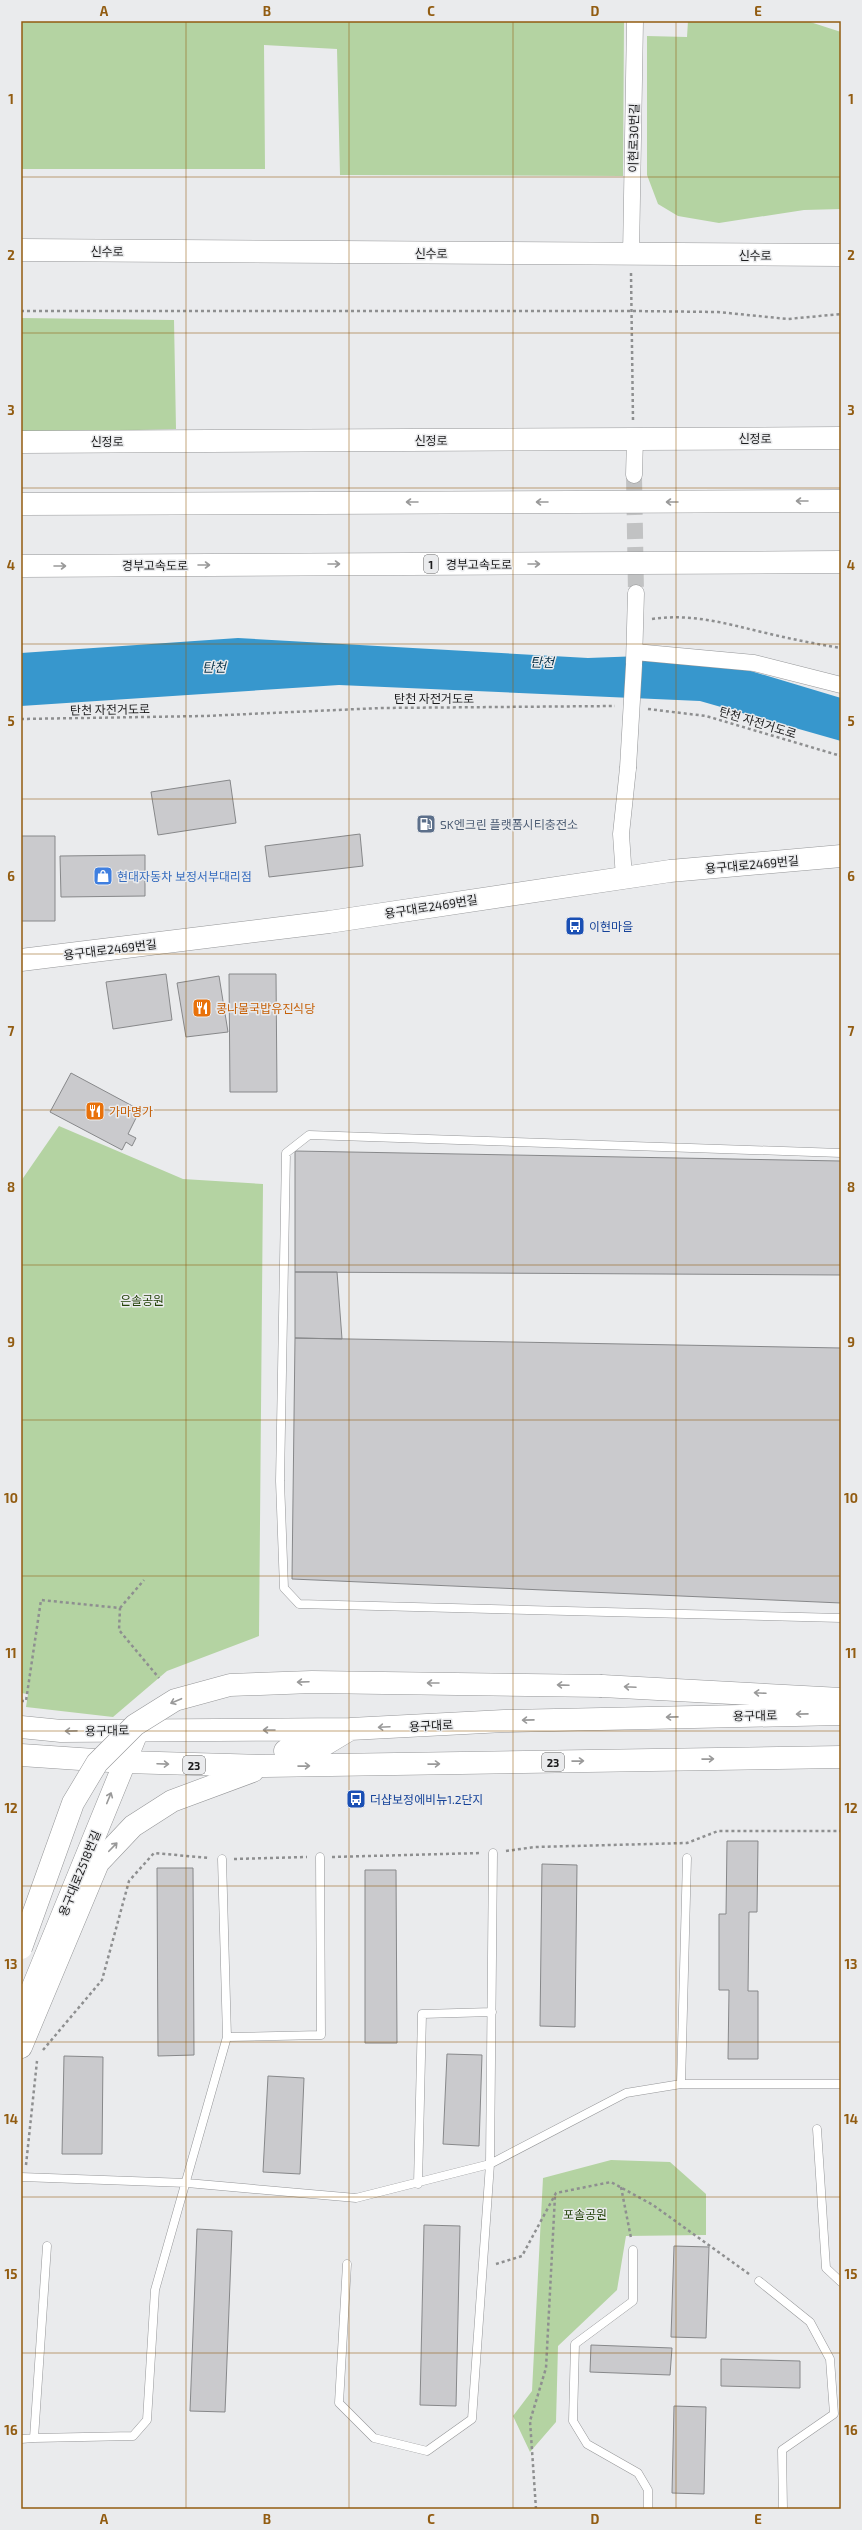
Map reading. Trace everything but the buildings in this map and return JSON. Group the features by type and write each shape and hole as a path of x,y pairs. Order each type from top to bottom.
{"main road":[{"name":"신수로","path":"21,250 631,255 841,255"},
{"name":"신정로","path":"21,442 634,431 841,438"},
{"path":"21,504 841,501"},
{"name":"경부고속도로","path":"21,566 841,562"},
{"name":"용구대로2469번길","path":"21,960 329,922 670,871 841,856"},
{"path":"21,1948 73,1803 93,1770 135,1725 175,1700 238,1684 312,1682 602,1686 841,1699"},
{"name":"용구대로","path":"21,1728 61,1731 350,1729 504,1721 841,1714"},
{"path":"21,1728 27,1734 28,1740 21,1746"},
{"path":"213,1765 209,1759 212,1753 314,1751 350,1729"},
{"name":"용구대로2518번길","path":"21,2016 138,1730"},
{"name":"23","path":"21,1755 124,1762 265,1766 841,1757"},
{"path":"29,2052 98,1863 133,1826 172,1801 265,1766"}],"street":[{"name":"이현로30번길","path":"631,255 635,21"},
{"path":"634,431 634,475"},
{"path":"624,878 621,834 628,768 636,593"},
{"path":"634,659 754,663 841,685"}],"lane":[{"path":"841,1153 309,1135 286,1153 280,1481 284,1588 299,1604 841,1618"},
{"path":"347,2264 339,2403 374,2438 427,2451 472,2419 490,2164 493,1853"},
{"path":"227,2037 321,2035 320,1857"},
{"path":"681,2084 687,1858"},
{"path":"21,2438 134,2436 147,2420 155,2290 187,2184 227,2037 222,1859"},
{"path":"418,2184 422,2014 492,2012"},
{"path":"23,2177 187,2184 356,2198 418,2184 490,2164 626,2093 681,2084 841,2084"},
{"path":"817,2129 826,2268 841,2282"},
{"path":"34,2438 47,2246"},
{"path":"633,2250 633,2301 575,2344 573,2421 587,2444 638,2473 648,2490 648,2509"},
{"path":"759,2281 810,2322 830,2359 834,2414 782,2450 783,2509"}],"path":[{"path":"631,255 634,431"},
{"path":"21,310 632,311 718,312 788,318 841,314"},
{"path":"634,621 667,616 704,618 841,648"},
{"name":"탄천 자전거도로","path":"21,719 205,716 381,708 619,706"},
{"name":"탄천 자전거도로","path":"641,708 706,716 841,756"},
{"path":"144,1580 120,1608 119,1630 159,1678"},
{"path":"21,1700 26,1701 41,1600 120,1608"},
{"path":"42,2051 102,1980 129,1881 154,1853 222,1859 493,1853 535,1847 687,1843 718,1831 841,1831"},
{"path":"23,2177 29,2052"},
{"path":"556,2193 611,2182 653,2205 759,2281"},
{"path":"621,2188 633,2250"},
{"path":"483,2268 522,2256 556,2193"},
{"path":"536,2509 530,2421 546,2368 556,2193"}],"green space":[{"path":"21,21 624,21 623,176 340,175 337,49 264,45 265,169 21,169"},
{"path":"688,21 807,21 841,32 841,209 804,210 719,223 678,216 658,204 647,175 647,36 687,37"},
{"path":"21,318 174,320 176,429 21,433"},
{"name":"은솔공원","path":"59,1126 183,1179 263,1184 259,1636 167,1671 113,1717 26,1707 28,1694 21,1693 21,1181"},
{"name":"포솔공원","path":"611,2160 670,2162 706,2194 706,2235 626,2236 617,2290 558,2346 556,2422 530,2452 513,2416 532,2391 543,2178"}],"water":[{"name":"탄천","path":"238,638 588,658 694,654 841,698 841,741 700,701 339,685 21,706 21,653"}],"tunnel":[{"path":"634,475 636,593"}],"place":[{"name":"SK엔크린 플랫폼시티충전소","path":"426,824"},
{"name":"현대자동차 보정서부대리점","path":"103,876"},
{"name":"이현마을","path":"575,926"},
{"name":"콩나물국밥유진식당","path":"202,1008"},
{"name":"가마명가","path":"95,1111"},
{"name":"더샵보정에비뉴1.2단지","path":"356,1799"}]}
